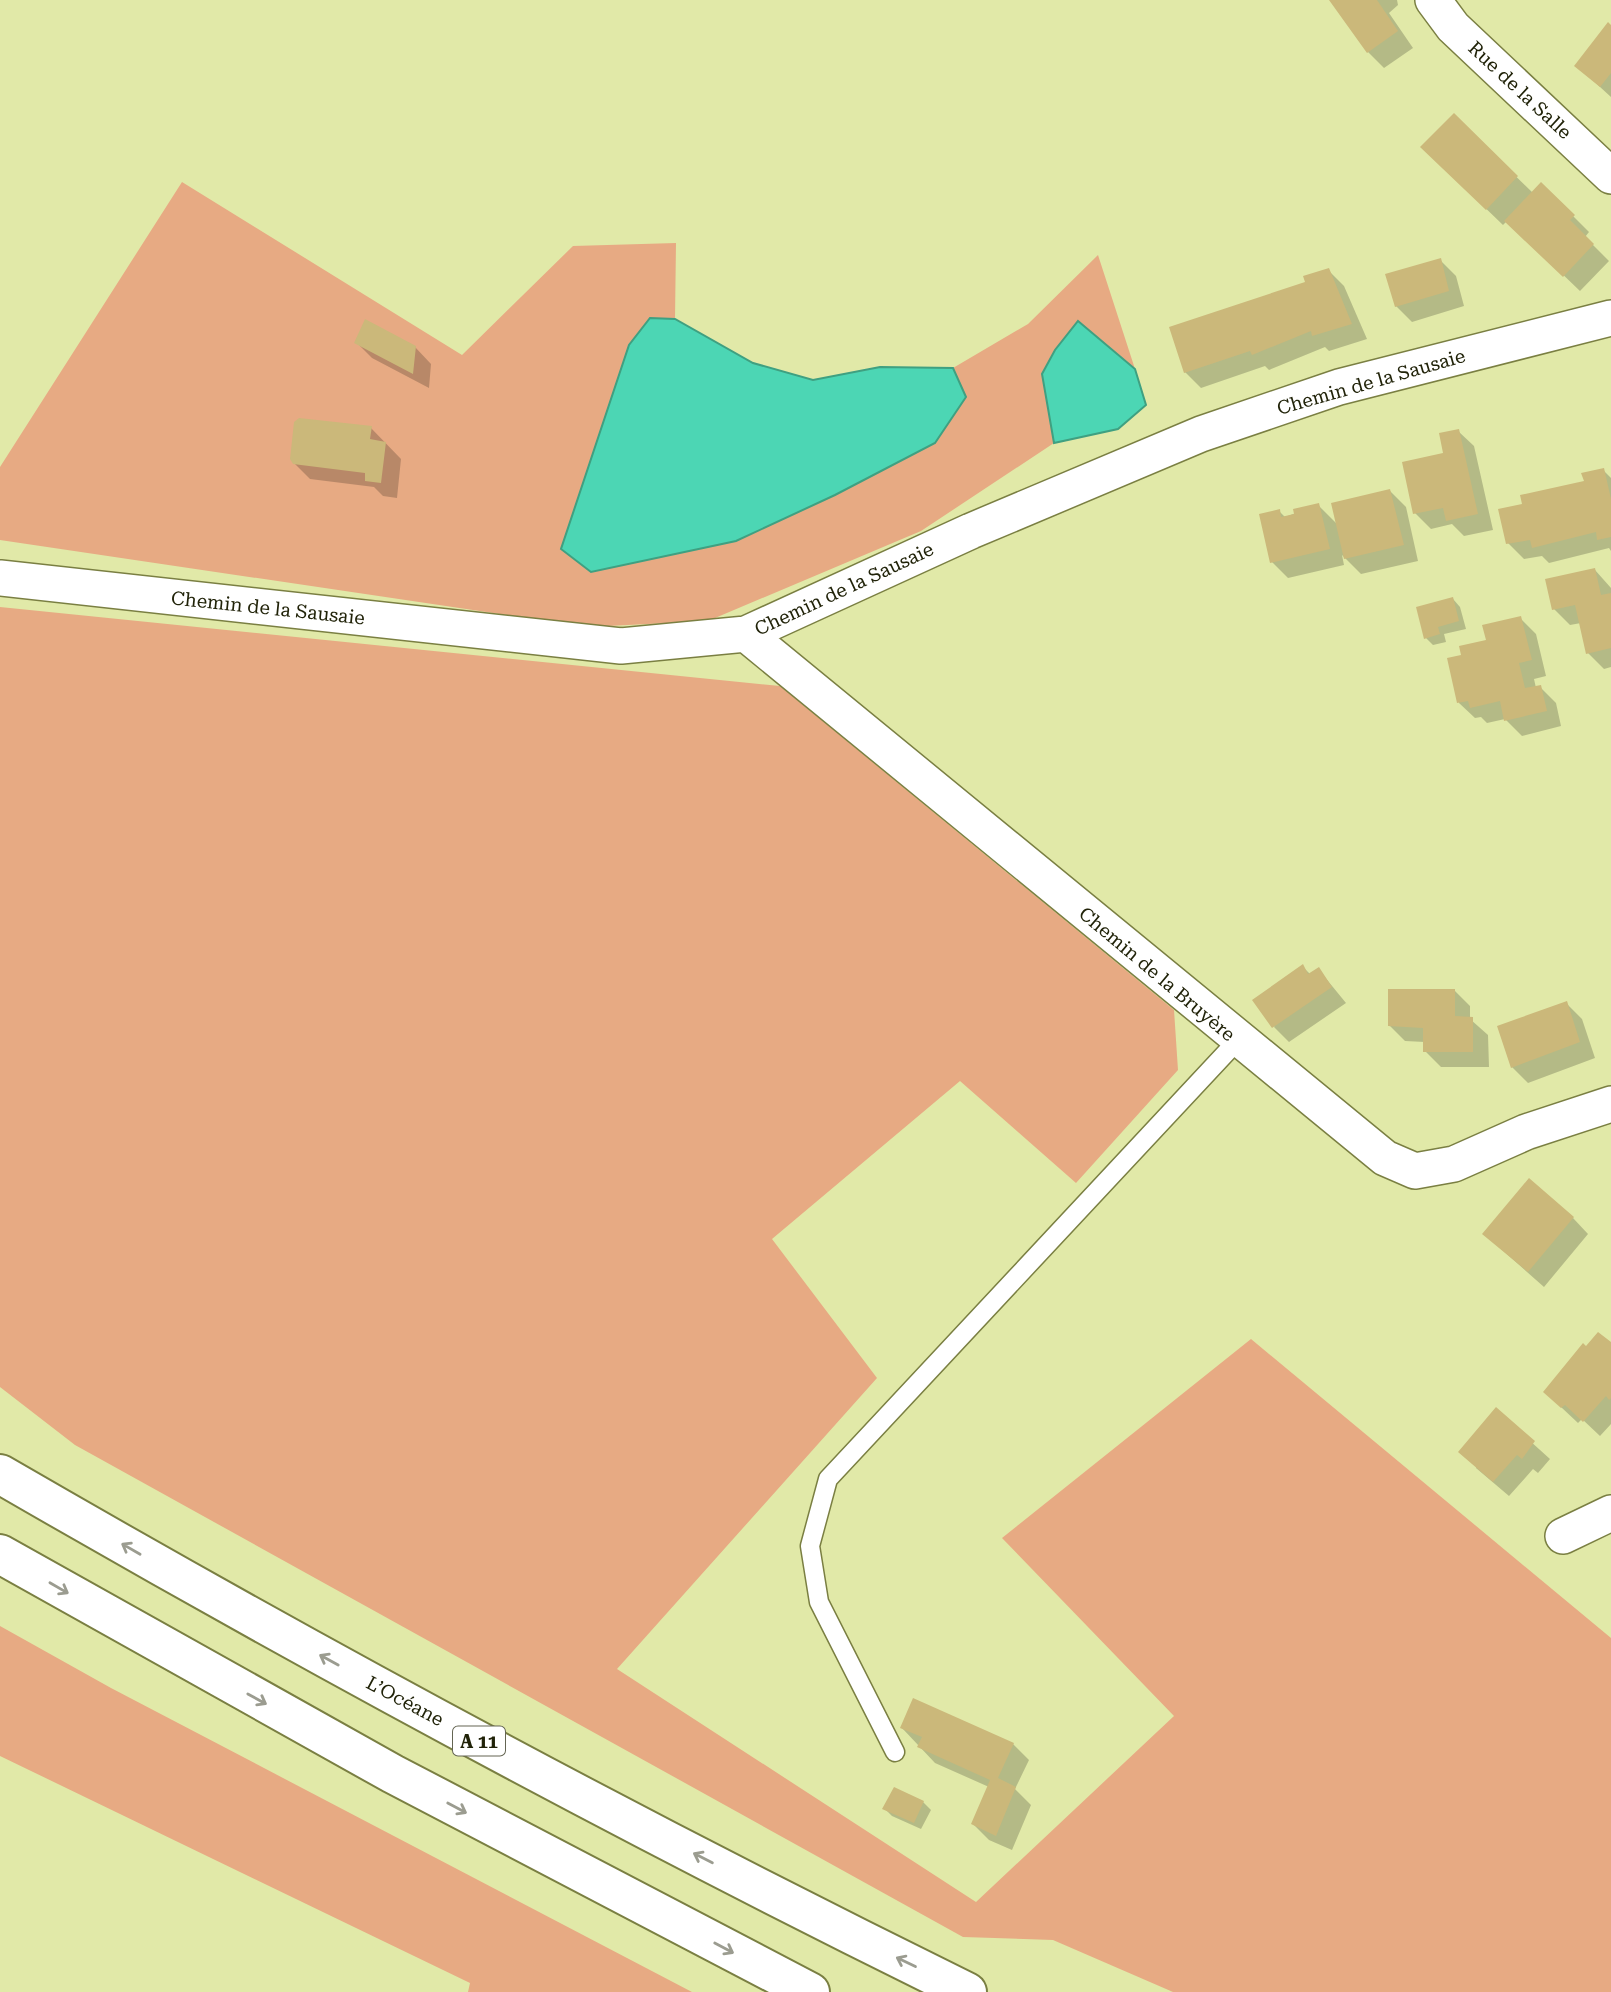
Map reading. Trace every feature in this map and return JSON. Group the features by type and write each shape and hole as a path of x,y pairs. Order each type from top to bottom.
{"highway":[{"name":"L’Océane","path":"0,1474 384,1690 820,1919 967,1992"},
{"path":"0,1554 393,1774 810,1992"}],"street":[{"name":"Rue de la Salle","path":"1433,0 1453,27 1611,176"},
{"name":"Chemin de la Sausaie","path":"0,578 621,646 746,634 971,531 1201,434 1339,387 1611,318"},
{"name":"Chemin de la Bruyère","path":"746,634 1385,1158 1415,1171 1454,1164 1525,1132 1611,1104"},
{"path":"1563,1536 1611,1513"}],"lane":[{"path":"895,1752 819,1602 810,1546 828,1479 1238,1040"}],"shaded area":[{"path":"182,182 462,355 573,246 676,243 675,319 650,318 561,548 966,397 953,368 1028,324 1098,255 1135,369 1078,322 1042,374 1054,443 921,531 708,621 588,627 0,540 0,467"},
{"path":"0,607 780,686 1174,1010 1178,1070 1076,1183 960,1081 772,1239 877,1378 617,1669 976,1902 1174,1716 1002,1538 1251,1339 1611,1638 1611,1992 1173,1992 1053,1940 963,1937 75,1445 0,1387"},
{"path":"0,1626 111,1688 692,1992 468,1992 470,1983 0,1756"}],"water":[{"path":"650,318 675,319 753,363 813,380 880,367 953,368 966,397 935,443 835,495 736,541 591,572 561,549 629,345"},
{"path":"1078,321 1135,369 1146,405 1118,429 1054,443 1042,374 1055,350"}],"building":[{"path":"1329,0 1377,0 1398,31 1367,53"},
{"path":"1608,22 1611,25 1611,73 1600,87 1574,66"},
{"path":"1454,113 1518,176 1486,210 1420,147"},
{"path":"1541,182 1575,215 1570,220 1594,244 1563,277 1504,221"},
{"path":"1441,258 1449,291 1395,307 1385,274"},
{"path":"1329,268 1352,324 1312,336 1311,331 1252,355 1250,351 1184,373 1169,327 1305,282 1303,276"},
{"path":"365,319 416,346 413,374 354,343"},
{"path":"299,418 372,426 370,439 386,442 381,483 365,481 365,473 293,464 290,459 294,422"},
{"path":"1459,429 1478,514 1446,521 1443,508 1413,514 1402,462 1443,453 1439,433"},
{"path":"1604,468 1611,499 1611,537 1597,540 1596,532 1532,548 1530,540 1506,544 1498,509 1522,504 1520,495 1584,481 1581,473"},
{"path":"1390,489 1404,545 1344,559 1331,503"},
{"path":"1319,503 1330,549 1270,563 1259,514 1280,509 1281,517 1294,514 1293,509"},
{"path":"1595,568 1601,595 1611,593 1611,648 1586,654 1575,605 1552,610 1545,579"},
{"path":"1453,597 1459,621 1438,627 1440,634 1424,639 1416,607"},
{"path":"1521,616 1532,660 1519,663 1525,688 1541,685 1547,711 1504,721 1500,701 1470,708 1468,701 1457,703 1447,658 1461,655 1459,646 1486,640 1482,625"},
{"path":"1303,964 1308,974 1319,967 1332,987 1272,1028 1252,1000"},
{"path":"1388,989 1455,989 1455,1016 1473,1017 1473,1052 1423,1052 1423,1028 1388,1026"},
{"path":"1567,1001 1580,1042 1511,1068 1497,1026"},
{"path":"1529,1178 1574,1217 1528,1272 1482,1234"},
{"path":"1598,1332 1611,1342 1611,1398 1609,1400 1606,1396 1583,1422 1565,1405 1561,1408 1543,1392 1583,1343 1586,1346"},
{"path":"1496,1407 1535,1441 1522,1459 1517,1455 1493,1482 1458,1452"},
{"path":"913,1698 1014,1743 998,1778 1016,1787 996,1836 971,1824 990,1780 917,1747 922,1737 900,1728"},
{"path":"894,1787 924,1801 914,1823 882,1809"}]}
